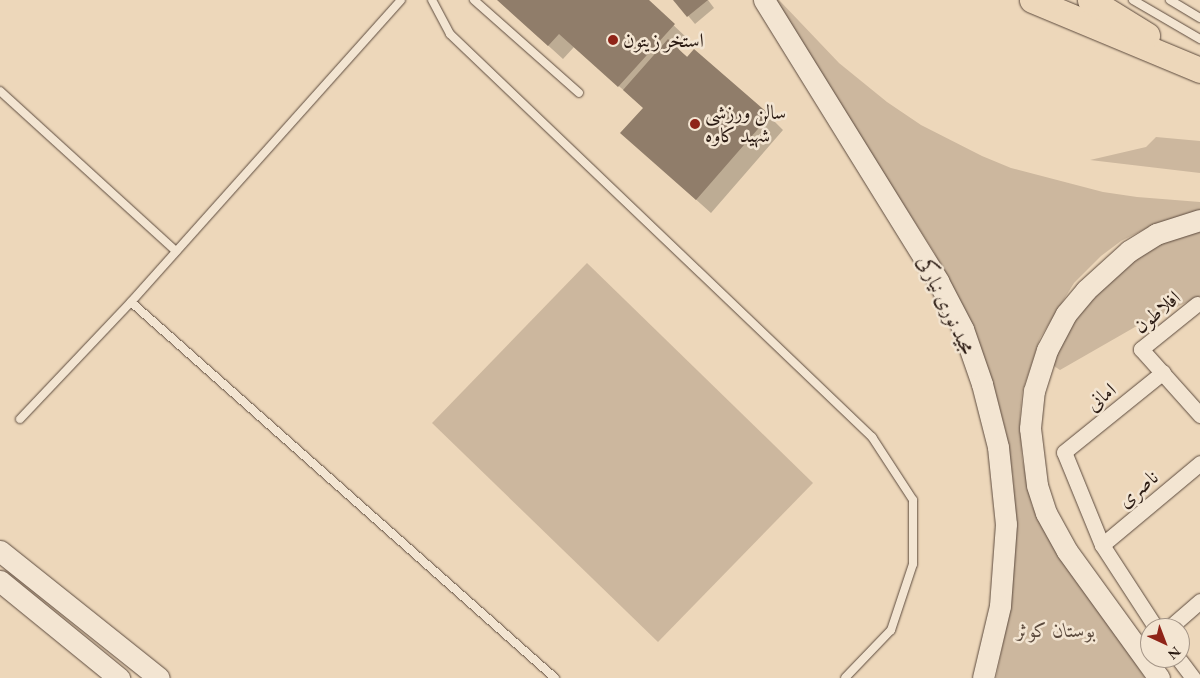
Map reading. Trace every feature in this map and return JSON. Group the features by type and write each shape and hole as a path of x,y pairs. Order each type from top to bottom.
{"highway":[{"path":"1032,0 1200,69"},
{"path":"1090,0 1200,69"}],"main road":[{"name":"مجید نوری نیارکی","path":"764,0 938,282 963,329 982,384 998,447 1006,524 1000,606 983,678"},
{"path":"1160,678 1068,551 1053,527 1037,485 1030,428 1034,391 1047,350 1066,314 1086,290 1122,257 1156,234 1200,220"},
{"path":"0,551 158,678"},
{"path":"0,581 119,678"}],"street":[{"name":"افلاطون","path":"1163,372 1141,349 1197,304"},
{"path":"1163,372 1200,415"},
{"name":"امانی","path":"1102,546 1064,452 1163,372"},
{"name":"ناصری","path":"1102,546 1200,462"},
{"path":"1102,546 1149,618"},
{"path":"1180,618 1200,601"}],"lane":[{"path":"20,418 131,302 401,0"},
{"path":"432,0 450,34 872,437 913,500 913,564 891,630 845,678"},
{"path":"474,0 579,92"},
{"path":"1133,0 1200,39"},
{"path":"1170,0 1200,18"},
{"path":"0,91 176,251"},
{"path":"131,302 555,678"}],"green space":[{"name":"بوستان کوثر","path":"773,0 779,0 839,63 887,102 921,125 982,156 1011,168 1103,192 1200,202 1200,210 1151,226 1121,241 1101,256 1074,283 1040,338 1022,393 1020,417 1022,458 1032,506 1145,678 996,678 1011,604 1016,535 1013,478 1006,432 992,380 973,328 934,252"},
{"path":"1156,137 1200,141 1200,173 1090,160 1146,147"},
{"path":"1200,229 1200,296 1135,327 1060,370 1051,364 1063,335 1094,291 1140,254 1173,236"},
{"path":"587,263 813,483 658,642 432,423"}],"building":[{"name":"استخر زیتون","path":"497,0 649,0 675,24 618,87 559,34 548,46"},
{"path":"673,0 708,0 687,17"},
{"name":"سالن ورزشی شهید کاوه","path":"668,39 687,57 694,49 770,115 696,200 620,133 643,108 623,90"}],"place":[{"name":"استخر زیتون","path":"613,40"},
{"name":"سالن ورزشی شهید کاوه","path":"695,124"}]}
